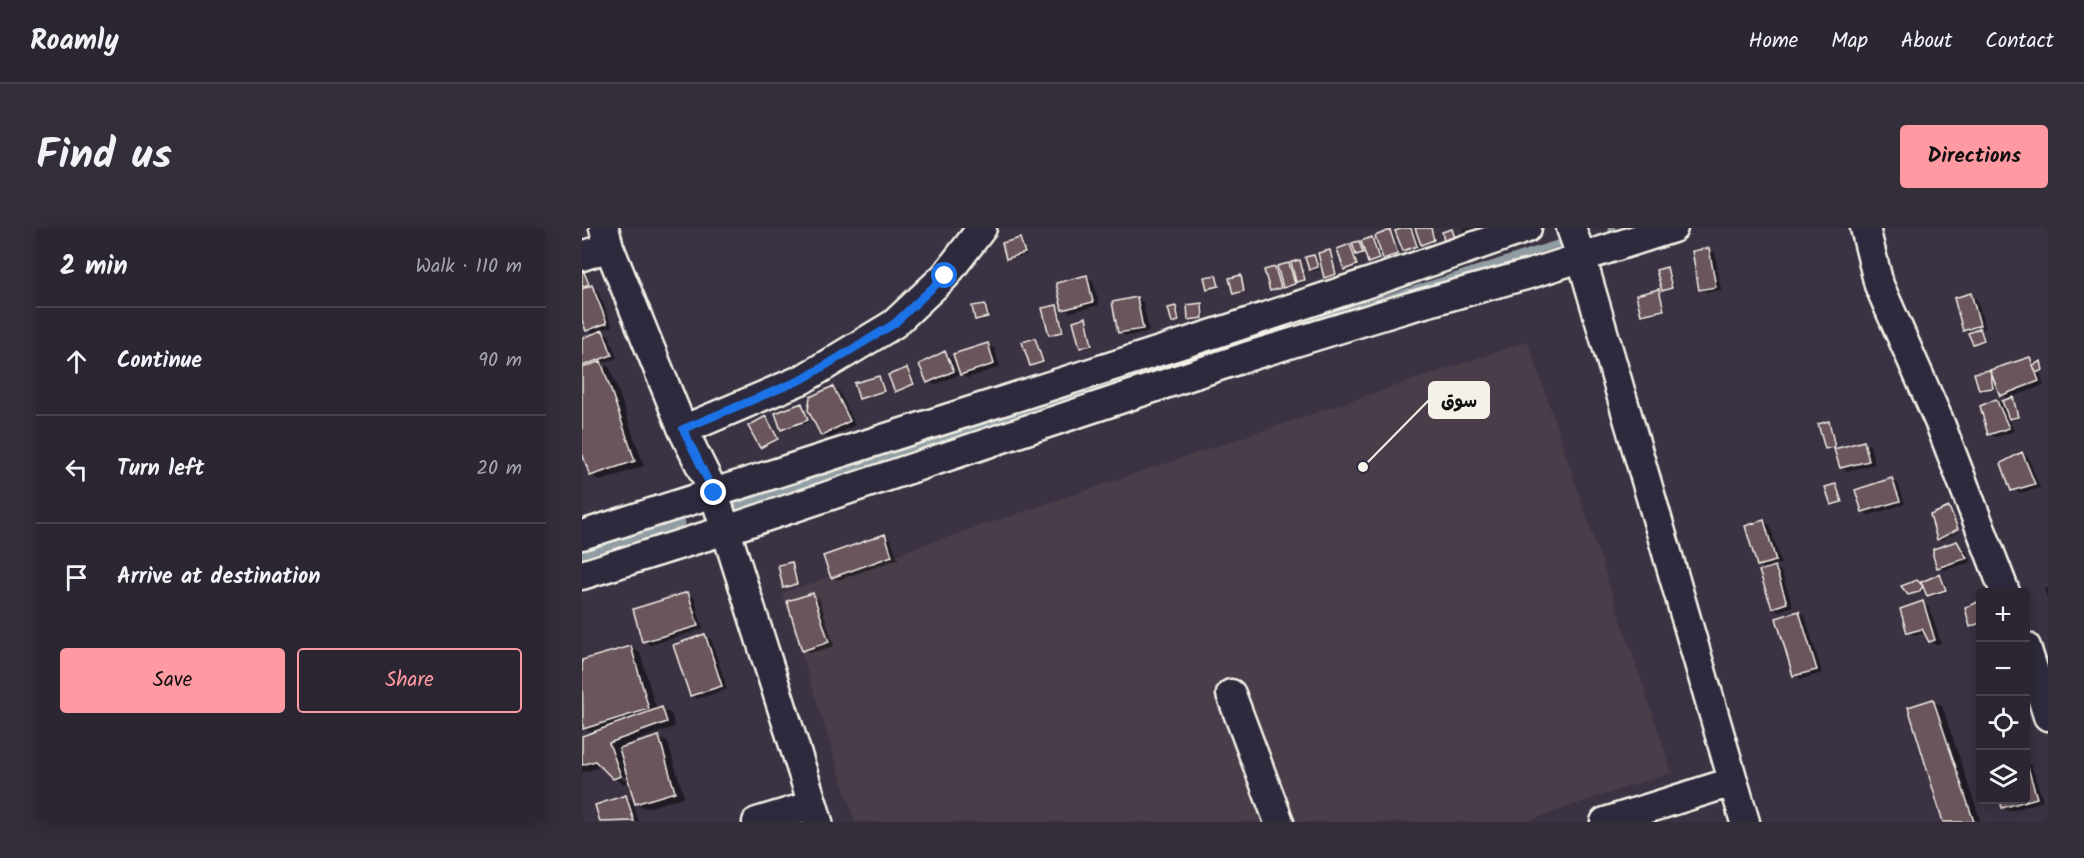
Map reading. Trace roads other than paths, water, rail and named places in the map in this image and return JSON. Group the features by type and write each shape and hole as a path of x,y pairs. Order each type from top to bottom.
{"street":[{"path":"683,429 803,379 894,324 945,276 982,228"},
{"path":"582,535 1373,282 1527,228"},
{"path":"1571,228 1745,822"},
{"path":"582,575 726,530 1246,357 1403,309 1533,273 1673,228"},
{"path":"1865,228 1879,285 1939,421 2003,588"},
{"path":"582,256 606,237 683,429 714,493 815,813 757,822"},
{"path":"2030,662 2048,716"},
{"path":"1231,694 1279,822"},
{"path":"1605,822 1732,782"}],"waterway":[{"path":"1303,325 1557,244"},
{"path":"732,507 1173,366"},
{"path":"582,554 682,523"}],"place":[{"name":"سوق","path":"1363,467"}]}
